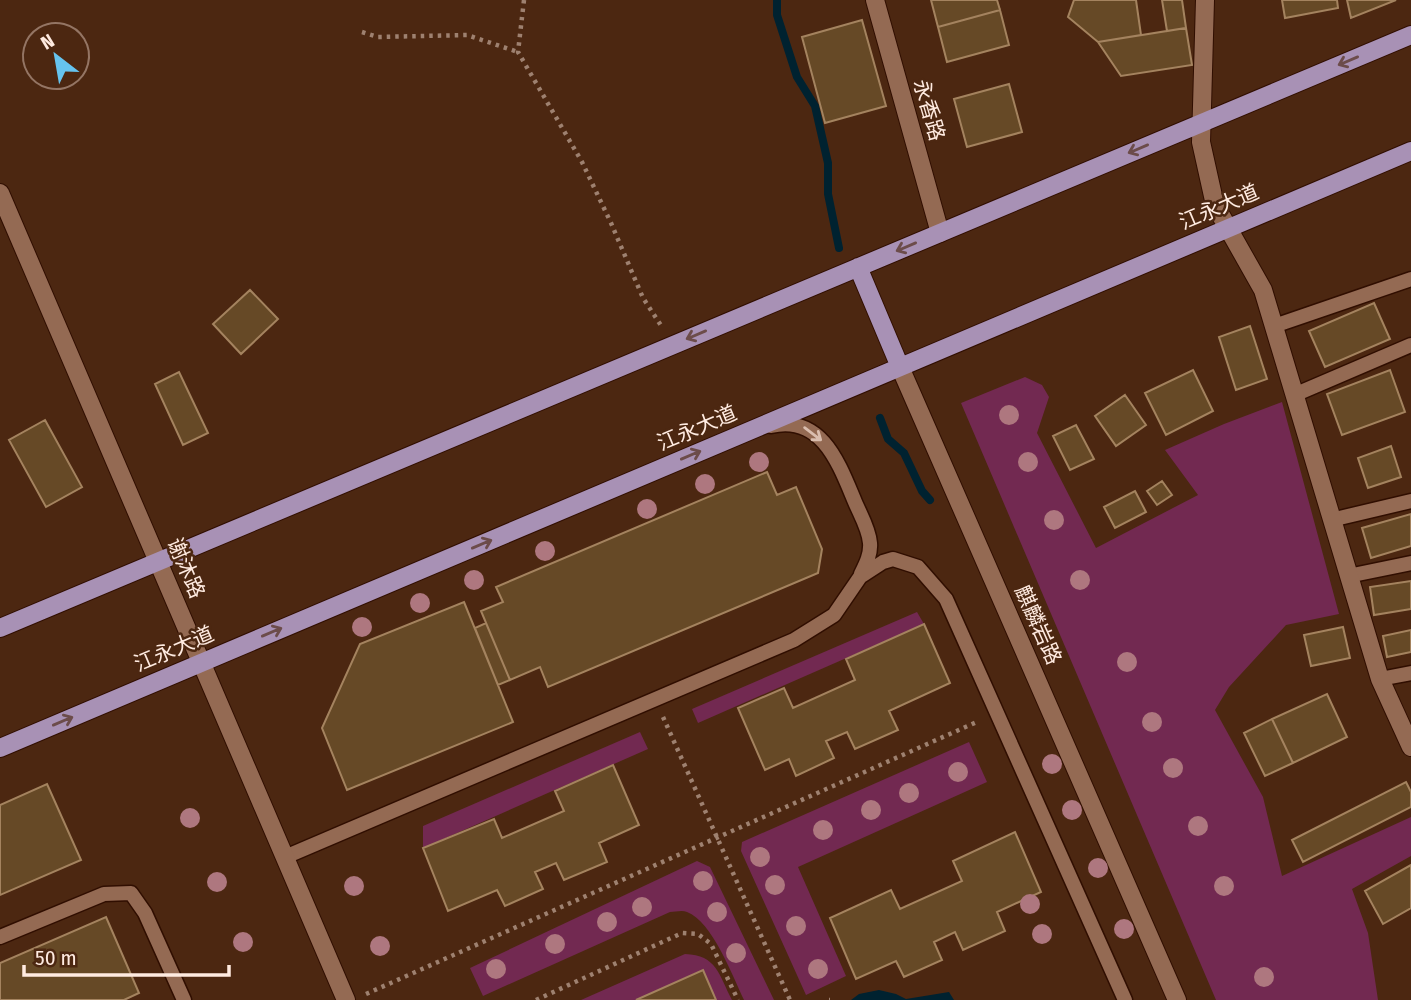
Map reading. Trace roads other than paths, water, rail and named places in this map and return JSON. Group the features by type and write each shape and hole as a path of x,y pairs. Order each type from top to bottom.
{"main road":[{"path":"0,628 1411,35"},
{"name":"江永大道","path":"0,748 1411,150"},
{"name":"麒麟岩路","path":"858,267 900,367"}],"street":[{"name":"永香路","path":"875,0 940,233"},
{"path":"1205,0 1201,142 1215,205 1263,290 1380,680 1411,747"},
{"name":"谢沐路","path":"0,194 346,1000"},
{"name":"麒麟岩路","path":"900,367 1177,1000"}],"lane":[{"path":"1274,326 1411,279"},
{"path":"1294,395 1411,345"},
{"path":"285,857 794,640 834,615 860,577 869,558 870,543 840,467 825,444 811,430 792,424 749,430"},
{"path":"1331,520 1411,501"},
{"path":"860,577 872,567 893,559 918,567 947,599 1125,1000"},
{"path":"1348,576 1411,563"},
{"path":"1380,680 1411,673"},
{"path":"0,937 104,894 131,893 145,913 184,1000"}],"water":[{"path":"879,990 906,999 949,992 954,1000 851,1000 859,994"}],"waterway":[{"path":"777,0 777,15 797,77 815,106 828,163 828,194 839,248"},
{"path":"880,418 888,439 904,453 922,491 930,500"}]}
